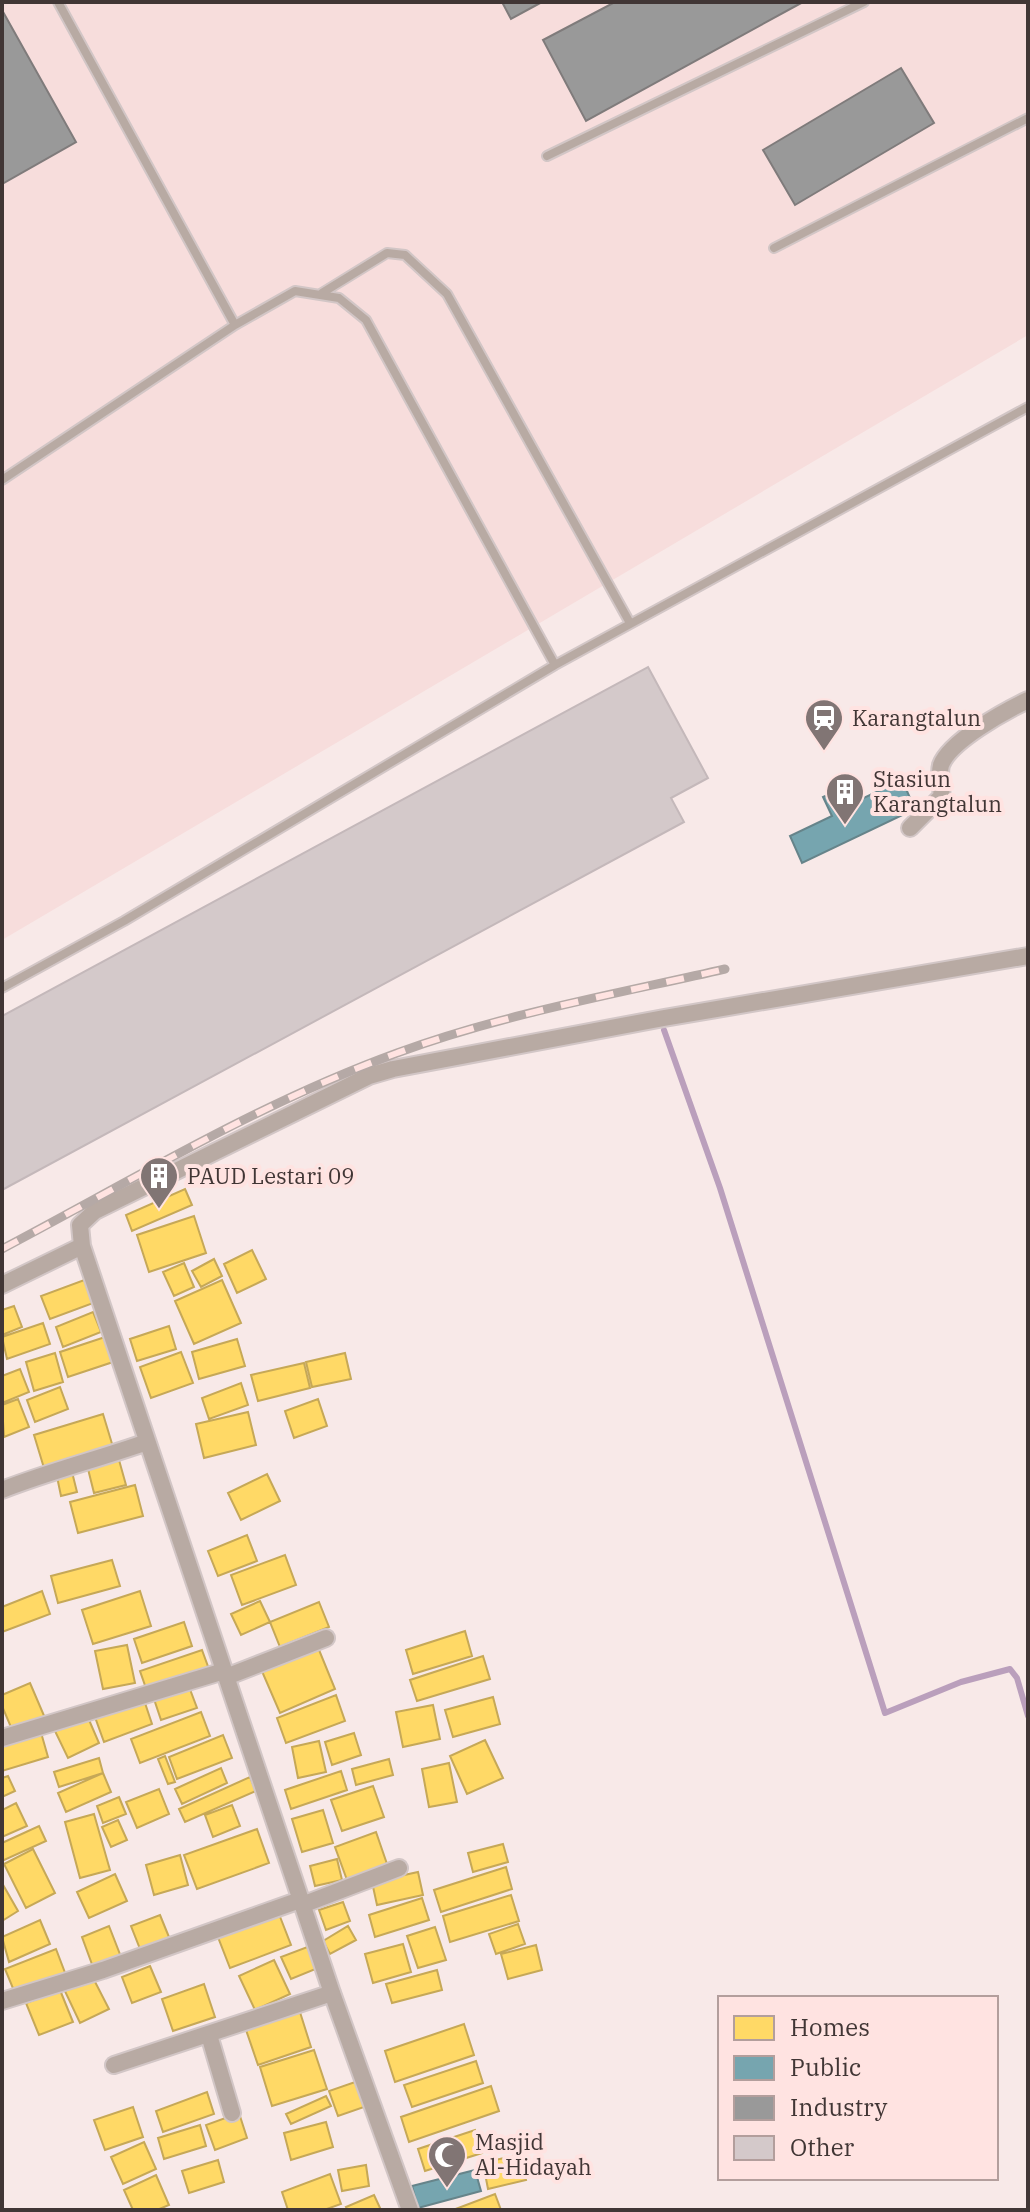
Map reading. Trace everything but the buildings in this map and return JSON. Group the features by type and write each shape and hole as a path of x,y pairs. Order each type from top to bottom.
{"street":[{"path":"910,828 941,797 940,770 952,751 1028,700"},
{"path":"410,2210 301,1903 82,1246 80,1225 95,1211 369,1076 664,1018 1028,956"},
{"path":"2,1285 82,1246"},
{"path":"2,1490 52,1470 99,1459 147,1442"},
{"path":"2,1738 225,1674 326,1638"},
{"path":"2,2001 103,1970 399,1868"},
{"path":"114,2065 332,1993"},
{"path":"209,2035 232,2113"}],"lane":[{"path":"58,2 235,325"},
{"path":"547,156 864,2"},
{"path":"774,248 1028,118"},
{"path":"322,293 387,253 405,255 447,294 630,623"},
{"path":"2,480 235,325 295,291 339,298 366,320 555,665"},
{"path":"2,988 124,921 555,665 1028,407"}],"shaded area":[{"path":"2,2 1028,2 1028,335 2,940"}],"waterway":[{"path":"664,1030 720,1188 885,1713 961,1682 1010,1669 1017,1678 1028,1716"}],"railway":[{"path":"2,1249 245,1119 397,1053 519,1016 725,969"}],"place":[{"name":"Karangtalun","path":"824,752"},
{"name":"Stasiun Karangtalun","path":"845,826"},
{"name":"PAUD Lestari 09","path":"159,1210"},
{"name":"Masjid Al-Hidayah","path":"447,2189"}]}
